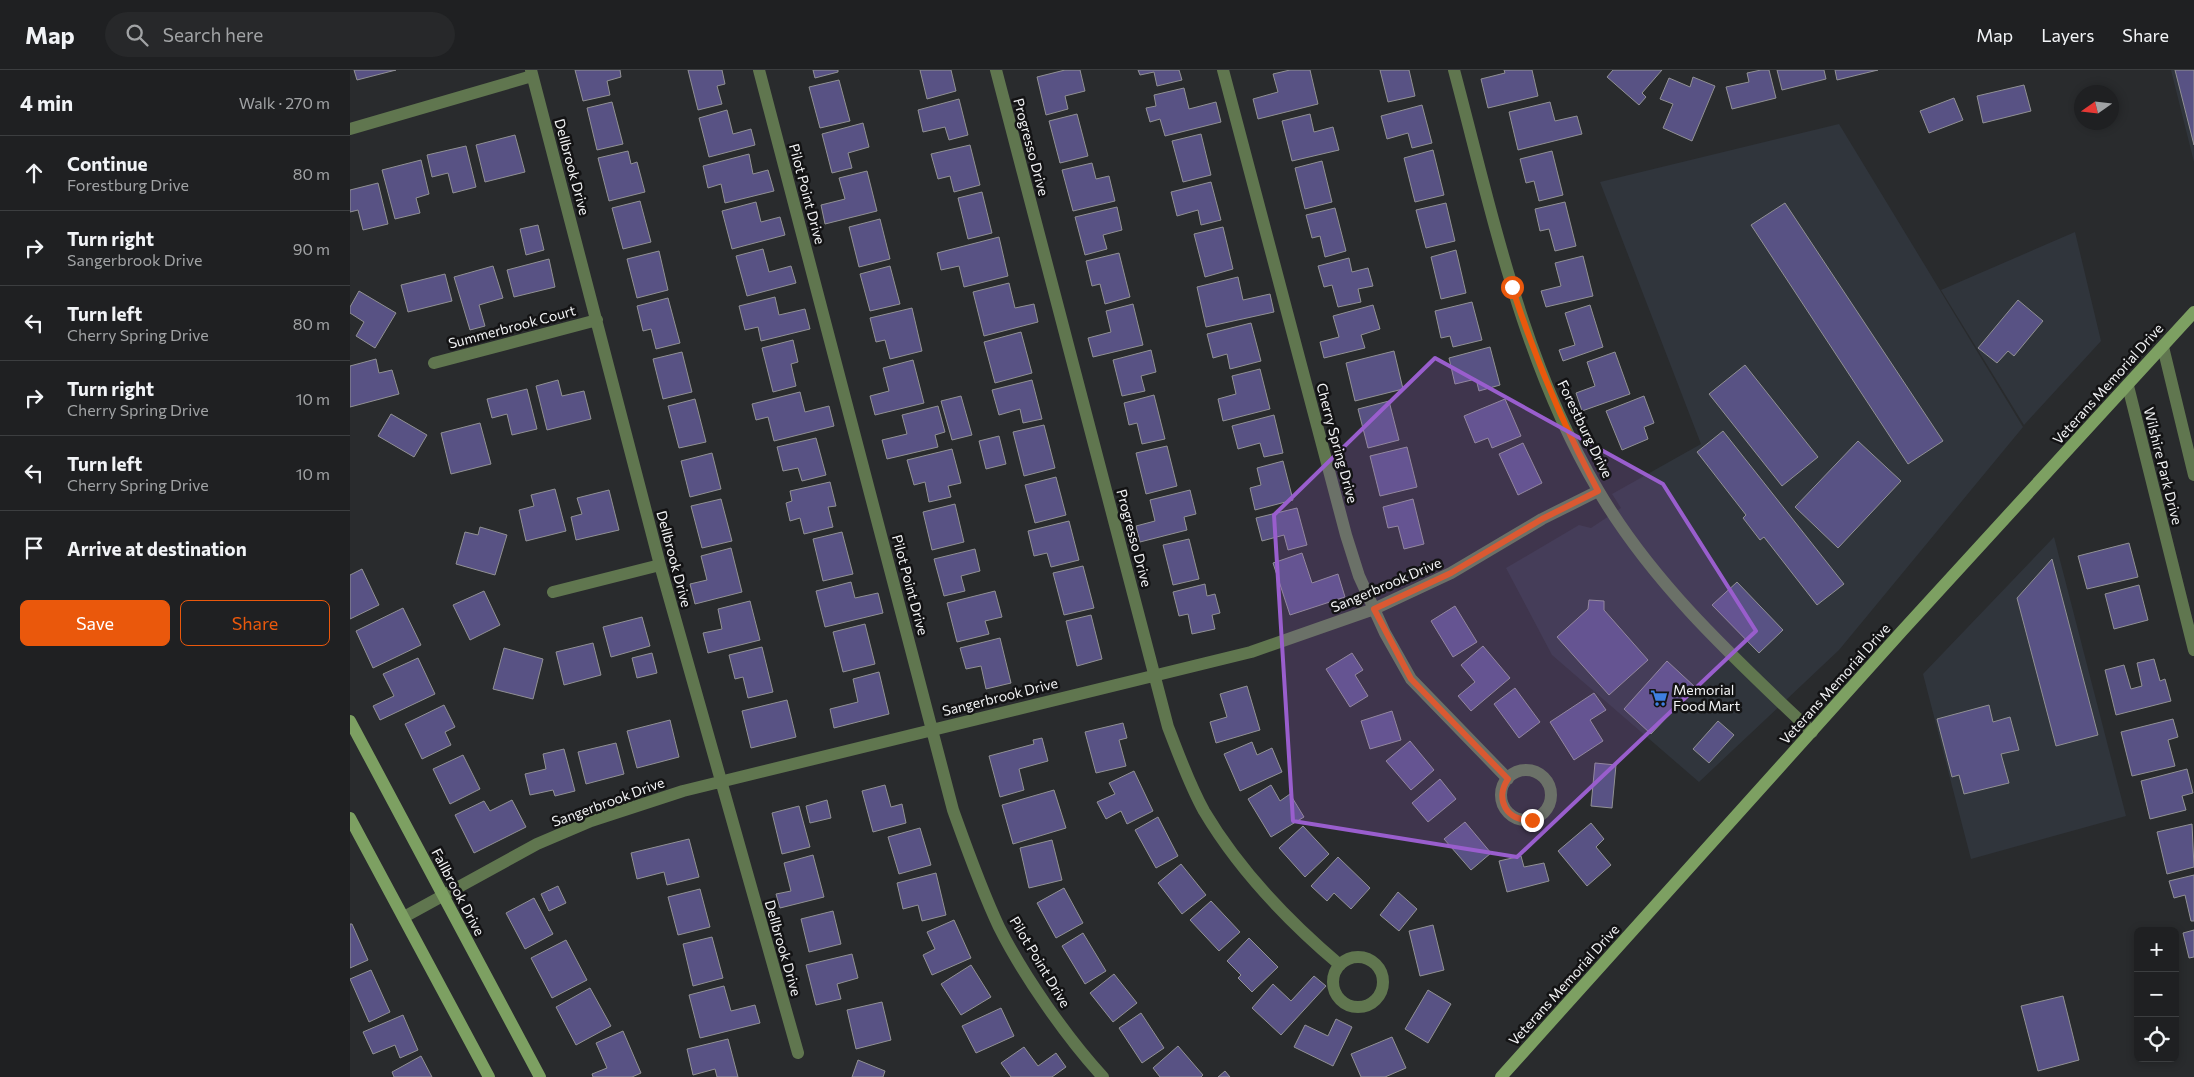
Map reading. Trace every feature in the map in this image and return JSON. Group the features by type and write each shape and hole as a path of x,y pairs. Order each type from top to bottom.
{"main road":[{"name":"Veterans Memorial Drive","path":"1501,1077 2194,312"},
{"name":"Fallbrook Drive","path":"350,721 540,1077"},
{"path":"350,818 489,1077"}],"street":[{"name":"Pilot Point Drive","path":"759,70 954,810 977,877 1000,927 1058,1021 1103,1077"},
{"name":"Progresso Drive","path":"996,70 1168,726 1193,789 1213,824 1265,893 1290,921 1340,965"},
{"name":"Cherry Spring Drive","path":"1223,70 1346,535 1359,576 1411,679 1508,779"},
{"name":"Forestburg Drive","path":"1454,70 1507,268 1527,333 1545,382 1573,444 1598,491 1638,548 1683,605 1718,643 1812,732"},
{"path":"350,129 531,73"},
{"name":"Dellbrook Drive","path":"531,73 660,565 798,1053"},
{"name":"Summerbrook Court","path":"434,363 597,320"},
{"name":"Wilshire Park Drive","path":"2163,348 2194,475"},
{"name":"Wilshire Park Drive","path":"2128,386 2193,643"},
{"name":"Sangerbrook Drive","path":"404,917 537,844 591,821 683,791 1251,652 1374,609 1451,573 1542,519 1598,491"},
{"path":"553,592 660,565"}],"highlighted area":[{"path":"1435,358 1663,484 1756,631 1517,857 1293,821 1274,515"}],"shaded area":[{"path":"2171,70 2194,70 2194,162"},
{"path":"1839,124 2023,427 1839,650 1699,782 1552,655 1506,568 1579,525 1591,528 1621,508 1612,494 1701,444 1600,182"},
{"path":"2075,232 2101,341 2024,425 1941,290"},
{"path":"2054,537 2126,816 1971,859 1923,674"}],"building":[{"path":"354,70 396,70 357,80"},
{"path":"575,70 620,70 621,77 607,81 610,95 583,101"},
{"path":"688,70 722,70 725,84 717,86 722,104 698,110"},
{"path":"813,70 838,70 838,72 815,78"},
{"path":"920,70 951,70 956,91 927,99"},
{"path":"1065,70 1080,70 1085,91 1065,96 1068,109 1046,115 1037,77"},
{"path":"1138,70 1179,70 1182,80 1157,86 1154,72 1140,75"},
{"path":"1290,70 1310,70 1318,104 1258,119 1253,99 1278,92 1273,74"},
{"path":"1380,70 1409,70 1415,96 1388,102"},
{"path":"1504,70 1532,70 1538,96 1488,108 1481,79 1505,73"},
{"path":"1613,70 1662,70 1642,93 1646,97 1639,105 1607,77"},
{"path":"1769,70 1776,98 1732,109 1726,87 1749,82 1747,73"},
{"path":"1777,70 1824,70 1826,79 1782,90"},
{"path":"1835,70 1878,70 1837,80"},
{"path":"2175,70 2194,70 2194,145"},
{"path":"1693,77 1715,86 1692,141 1663,128 1673,104 1660,99 1669,78 1690,87"},
{"path":"839,80 850,121 820,128 809,87"},
{"path":"2024,85 2031,111 1983,123 1977,96"},
{"path":"1184,88 1189,109 1216,102 1221,122 1165,136 1160,119 1150,122 1146,108 1156,106 1154,95"},
{"path":"1954,98 1963,120 1929,133 1920,111"},
{"path":"959,99 968,135 949,140 945,127 923,132 918,110"},
{"path":"612,102 623,144 597,150 587,108"},
{"path":"1550,102 1555,121 1577,116 1582,134 1518,150 1509,112"},
{"path":"1422,105 1432,143 1412,148 1408,133 1387,139 1381,116"},
{"path":"727,110 733,134 751,129 755,145 709,157 699,118"},
{"path":"1077,114 1088,156 1060,163 1049,121"},
{"path":"1310,114 1314,132 1333,127 1339,150 1292,161 1282,121"},
{"path":"863,123 869,147 848,153 852,168 832,173 822,134"},
{"path":"1201,134 1211,175 1183,182 1172,141"},
{"path":"515,135 525,172 485,182 476,145"},
{"path":"970,145 980,185 954,192 950,176 938,179 931,154"},
{"path":"466,146 476,187 453,193 448,173 432,177 427,155"},
{"path":"1433,150 1444,195 1415,202 1404,158"},
{"path":"628,151 631,164 637,162 645,192 609,201 598,158"},
{"path":"1552,151 1563,195 1539,201 1534,181 1526,183 1520,159"},
{"path":"749,154 753,174 768,170 774,191 725,203 721,184 708,188 703,166"},
{"path":"421,160 429,194 416,198 420,213 395,219 382,170"},
{"path":"1322,161 1332,202 1305,209 1295,168"},
{"path":"1092,163 1096,179 1109,176 1115,201 1073,211 1062,170"},
{"path":"867,171 877,211 825,224 821,205 845,199 839,178"},
{"path":"1211,182 1221,220 1201,225 1198,210 1177,216 1171,192"},
{"path":"378,183 388,224 363,230 358,210 350,212 350,190"},
{"path":"982,192 992,233 968,239 958,198"},
{"path":"640,201 651,242 623,249 612,208"},
{"path":"756,202 761,222 780,217 785,235 732,249 722,211"},
{"path":"1565,202 1576,246 1555,251 1549,229 1540,231 1535,209"},
{"path":"1446,203 1455,241 1426,248 1416,210"},
{"path":"1785,203 1943,441 1908,464 1751,225"},
{"path":"1117,207 1122,230 1103,235 1107,249 1085,255 1075,217"},
{"path":"1335,208 1346,251 1325,257 1320,236 1312,238 1306,215"},
{"path":"880,219 890,259 859,267 849,227"},
{"path":"538,225 544,250 526,255 520,229"},
{"path":"1223,227 1233,269 1205,277 1194,234"},
{"path":"999,237 1008,276 964,287 959,266 941,270 937,253"},
{"path":"763,249 769,272 791,266 796,283 747,296 736,256"},
{"path":"1456,250 1466,293 1441,299 1431,257"},
{"path":"659,251 668,290 637,298 627,259"},
{"path":"1119,253 1130,297 1105,304 1100,284 1092,286 1086,261"},
{"path":"1583,256 1593,296 1546,307 1541,291 1561,286 1555,263"},
{"path":"1349,258 1352,272 1368,268 1373,286 1358,289 1361,302 1338,307 1332,285 1324,287 1318,266"},
{"path":"549,259 555,287 514,297 507,270"},
{"path":"493,266 503,298 479,305 485,326 470,330 454,277"},
{"path":"890,266 900,304 870,311 860,274"},
{"path":"445,274 452,301 408,312 401,285"},
{"path":"1238,277 1243,300 1270,294 1274,312 1206,327 1197,287"},
{"path":"1009,283 1015,308 1034,304 1038,322 984,336 973,292"},
{"path":"359,291 396,313 375,348 356,336 364,322 350,313 350,307"},
{"path":"775,297 779,315 805,309 810,329 761,341 758,327 745,330 739,306"},
{"path":"668,298 680,343 656,349 651,329 643,331 637,306"},
{"path":"2018,300 2043,321 2014,356 2008,351 1997,363 1978,348"},
{"path":"1472,302 1482,340 1453,347 1450,336 1441,338 1435,311"},
{"path":"1133,304 1143,345 1093,357 1088,338 1111,332 1106,311"},
{"path":"1373,305 1380,329 1361,335 1365,348 1324,358 1320,342 1339,337 1333,316"},
{"path":"1590,305 1603,347 1563,361 1559,350 1575,345 1565,313"},
{"path":"912,308 922,351 890,359 885,340 876,342 870,318"},
{"path":"1251,323 1261,361 1230,369 1227,354 1213,358 1207,334"},
{"path":"1021,332 1032,373 995,383 984,342"},
{"path":"793,340 798,362 791,364 796,386 773,392 762,348"},
{"path":"1490,347 1500,385 1479,391 1476,379 1455,384 1449,358"},
{"path":"1151,350 1156,372 1141,376 1145,391 1122,396 1113,360"},
{"path":"1394,351 1403,389 1355,401 1346,363"},
{"path":"682,352 692,392 663,399 653,359"},
{"path":"1615,352 1630,394 1582,411 1576,393 1595,386 1587,362"},
{"path":"376,359 379,373 392,370 399,394 350,407 350,366"},
{"path":"913,360 924,403 875,415 870,396 889,391 883,368"},
{"path":"1745,365 1818,457 1782,486 1709,394"},
{"path":"1260,369 1270,409 1223,421 1218,399 1236,394 1232,376"},
{"path":"558,380 562,396 584,391 591,419 547,430 536,386"},
{"path":"1032,380 1042,419 1023,423 1020,409 999,415 992,390"},
{"path":"527,389 537,429 512,435 507,414 492,418 487,399"},
{"path":"800,392 805,412 829,406 834,426 774,441 768,417 756,420 752,404"},
{"path":"1154,395 1165,439 1142,444 1137,423 1129,425 1124,403"},
{"path":"961,396 972,435 952,440 941,401"},
{"path":"1644,396 1654,423 1644,427 1648,439 1622,450 1606,411"},
{"path":"695,399 706,442 679,448 668,406"},
{"path":"1505,399 1521,436 1492,448 1488,438 1475,443 1464,416"},
{"path":"1389,401 1399,440 1368,448 1358,409"},
{"path":"938,406 945,432 935,435 938,447 887,459 882,440 907,434 902,415"},
{"path":"391,414 427,435 414,457 378,436"},
{"path":"1274,415 1283,453 1264,457 1260,443 1238,449 1232,426"},
{"path":"480,423 491,464 451,474 441,433"},
{"path":"1044,425 1055,468 1024,476 1013,432"},
{"path":"1723,431 1844,584 1817,605 1764,537 1760,540 1743,518 1746,515 1697,452"},
{"path":"999,436 1006,464 986,469 979,441"},
{"path":"816,438 826,475 802,481 798,468 783,471 777,447"},
{"path":"1858,441 1901,481 1838,548 1795,507"},
{"path":"1523,443 1542,483 1518,495 1499,454"},
{"path":"1167,446 1177,486 1146,494 1136,453"},
{"path":"1407,447 1417,487 1380,496 1370,456"},
{"path":"952,449 961,483 948,486 951,497 929,502 925,482 914,485 907,460"},
{"path":"712,453 721,489 690,497 681,461"},
{"path":"1283,461 1293,500 1255,510 1250,488 1261,485 1257,468"},
{"path":"1056,477 1066,515 1035,523 1025,485"},
{"path":"830,482 836,506 828,507 833,527 804,534 800,518 790,521 786,503 792,501 790,491"},
{"path":"555,489 566,531 526,541 519,510 534,506 531,495"},
{"path":"609,490 619,530 576,540 571,517 582,514 577,498"},
{"path":"1190,490 1196,514 1184,517 1187,530 1140,542 1136,526 1155,521 1150,500"},
{"path":"721,499 732,541 702,548 691,506"},
{"path":"1413,499 1424,544 1404,549 1398,526 1388,528 1383,507"},
{"path":"955,504 964,542 932,550 923,512"},
{"path":"1297,508 1307,545 1288,550 1284,535 1262,541 1256,518"},
{"path":"1069,521 1079,560 1051,567 1047,553 1034,556 1028,531"},
{"path":"480,527 507,535 495,575 456,564 465,532 478,535"},
{"path":"842,532 853,574 823,581 813,539"},
{"path":"1189,539 1199,579 1173,585 1163,545"},
{"path":"2129,543 2138,577 2087,589 2078,556"},
{"path":"731,548 742,592 695,604 690,584 707,580 701,556"},
{"path":"975,549 980,571 961,576 965,591 944,596 934,559"},
{"path":"1302,553 1312,583 1338,574 1345,597 1290,615 1273,563"},
{"path":"2052,559 2098,735 2056,746 2017,598"},
{"path":"1083,566 1094,608 1064,615 1053,573"},
{"path":"362,569 379,605 350,619 350,575"},
{"path":"851,582 855,598 878,593 883,613 825,627 816,591"},
{"path":"1737,582 1783,630 1759,653 1712,605"},
{"path":"1205,584 1207,596 1215,594 1220,613 1212,615 1215,629 1192,634 1188,614 1179,616 1173,592"},
{"path":"2139,585 2148,620 2114,629 2105,594"},
{"path":"484,591 500,625 470,640 453,605"},
{"path":"995,591 1002,617 985,621 989,634 957,642 947,603"},
{"path":"1589,600 1604,601 1604,610 1648,660 1609,695 1557,637 1588,609"},
{"path":"750,601 760,640 708,653 703,633 722,629 718,609"},
{"path":"1455,606 1477,642 1453,657 1431,621"},
{"path":"403,608 421,645 373,668 356,631"},
{"path":"1091,615 1102,659 1077,666 1066,621"},
{"path":"642,617 650,646 611,657 603,627"},
{"path":"865,624 875,664 843,672 833,632"},
{"path":"1000,638 1011,683 986,689 981,666 966,669 960,648"},
{"path":"593,643 601,675 564,685 556,652"},
{"path":"1483,646 1510,678 1471,711 1458,696 1475,682 1461,665"},
{"path":"762,647 773,692 748,698 743,677 735,679 729,655"},
{"path":"504,648 543,659 533,699 493,689"},
{"path":"652,653 657,673 637,678 632,658"},
{"path":"1352,653 1363,670 1355,675 1368,696 1350,707 1326,669"},
{"path":"418,658 435,694 380,720 373,706 394,696 383,674"},
{"path":"2154,659 2160,681 2165,679 2171,701 2116,715 2105,670 2124,665 2131,689 2142,686 2137,663"},
{"name":"Memorial Food Mart","path":"1667,661 1695,687 1651,734 1624,709"},
{"path":"879,672 889,714 834,728 830,709 858,702 853,679"},
{"path":"1247,686 1260,730 1216,743 1210,722 1227,717 1220,694"},
{"path":"1515,688 1540,722 1519,738 1494,704"},
{"path":"1594,693 1606,710 1590,720 1603,741 1574,760 1550,722"},
{"path":"787,700 796,737 751,748 742,711"},
{"path":"444,705 455,727 445,732 451,745 422,759 405,724"},
{"path":"1989,705 1993,722 2010,717 2019,750 2001,754 2009,783 1964,794 1959,775 1952,777 1937,719"},
{"path":"1392,711 1401,740 1370,749 1361,721"},
{"path":"2173,719 2178,737 2168,740 2175,766 2132,776 2121,732"},
{"path":"670,720 679,757 637,768 627,731"},
{"name":"Memorial Food Mart","path":"1718,721 1734,735 1709,763 1693,749"},
{"path":"1123,723 1127,738 1119,740 1126,766 1096,773 1085,732"},
{"path":"1042,738 1048,761 1019,769 1024,790 1000,797 989,756 1034,744 1033,740"},
{"path":"1410,741 1434,770 1411,790 1386,761"},
{"path":"1252,742 1257,755 1272,748 1282,772 1240,791 1224,754"},
{"path":"616,743 624,774 586,784 578,752"},
{"path":"564,749 575,791 555,796 553,790 530,795 525,774 546,769 543,754"},
{"path":"463,755 480,789 450,804 433,769"},
{"path":"1595,763 1616,765 1612,808 1591,806"},
{"path":"2187,769 2193,793 2182,796 2186,810 2150,819 2141,781"},
{"path":"1134,771 1153,811 1127,824 1121,811 1106,819 1097,802 1115,794 1109,783"},
{"path":"1440,779 1456,799 1428,822 1412,803"},
{"path":"885,785 891,807 902,804 906,823 873,832 862,791"},
{"path":"1271,785 1280,801 1290,794 1304,817 1271,837 1248,799"},
{"path":"1054,790 1066,828 1013,844 1002,805"},
{"path":"512,800 526,827 474,853 455,815 484,801 490,811"},
{"path":"827,800 831,818 810,823 806,806"},
{"path":"799,806 810,847 782,854 772,813"},
{"path":"1158,817 1178,856 1156,868 1135,830"},
{"path":"1465,822 1491,853 1471,870 1444,839"},
{"path":"1591,823 1604,839 1596,847 1611,865 1587,886 1558,851"},
{"path":"2192,824 2194,867 2167,874 2157,832"},
{"path":"1303,826 1329,854 1305,877 1279,848"},
{"path":"920,828 931,865 899,874 888,837"},
{"path":"689,839 699,877 667,885 664,872 637,879 631,853"},
{"path":"1052,840 1062,880 1029,888 1020,848"},
{"path":"813,855 824,897 780,908 776,894 791,891 784,863"},
{"path":"1521,856 1524,867 1544,863 1549,881 1507,892 1499,861"},
{"path":"1338,857 1370,888 1351,909 1334,893 1327,901 1311,886"},
{"path":"1181,864 1206,895 1182,914 1158,883"},
{"path":"936,873 946,915 922,921 918,905 903,909 897,883"},
{"path":"2194,875 2194,921 2191,921 2185,895 2174,898 2169,881"},
{"path":"558,886 566,903 549,911 541,894"},
{"path":"1064,888 1083,923 1056,938 1037,903"},
{"path":"700,889 710,927 678,935 668,897"},
{"path":"1398,892 1417,909 1399,931 1380,915"},
{"path":"534,898 553,934 525,949 506,913"},
{"path":"1211,901 1240,932 1219,951 1190,920"},
{"path":"833,911 841,944 809,952 801,919"},
{"path":"954,920 971,958 932,975 923,955 935,949 927,932"},
{"path":"350,924 352,924 368,960 350,968"},
{"path":"1433,925 1444,970 1420,976 1409,931"},
{"path":"2194,930 2194,957 2189,958 2183,933"},
{"path":"1083,933 1106,971 1085,984 1062,946"},
{"path":"712,937 723,978 693,986 683,944"},
{"path":"1249,938 1278,967 1252,992 1238,978 1241,975 1227,961"},
{"path":"566,940 587,980 552,998 531,958"},
{"path":"852,954 858,978 837,984 841,999 816,1005 806,965"},
{"path":"971,965 991,997 961,1015 941,984"},
{"path":"371,970 390,1012 369,1022 350,979"},
{"path":"1114,974 1137,1003 1113,1022 1090,993"},
{"path":"1314,976 1326,986 1281,1035 1252,1008 1273,984 1291,1001"},
{"path":"724,986 731,1011 755,1005 760,1023 700,1038 689,995"},
{"path":"590,988 611,1026 576,1045 556,1007"},
{"path":"1428,990 1451,1004 1428,1043 1405,1029"},
{"path":"2063,996 2079,1060 2038,1071 2021,1006"},
{"path":"882,1002 891,1040 856,1049 847,1010"},
{"path":"1001,1008 1014,1036 976,1053 962,1026"},
{"path":"1141,1013 1164,1048 1142,1063 1119,1028"},
{"path":"403,1015 418,1050 400,1058 395,1045 373,1054 363,1032"},
{"path":"1336,1019 1352,1027 1333,1066 1294,1047 1305,1025 1328,1036"},
{"path":"623,1031 641,1073 632,1077 593,1077 592,1074 607,1068 596,1043"},
{"path":"1392,1037 1406,1068 1385,1077 1361,1077 1351,1054"},
{"path":"728,1039 738,1077 717,1077 715,1069 693,1075 687,1049"},
{"path":"1178,1046 1203,1075 1201,1077 1160,1077 1153,1068"},
{"path":"1024,1047 1038,1066 1056,1053 1066,1067 1052,1077 1011,1077 1001,1063"},
{"path":"421,1056 432,1077 394,1077 392,1072"},
{"path":"858,1060 885,1071 883,1077 852,1077"},
{"path":"1225,1071 1230,1077 1218,1077"}],"place":[{"name":"Memorial Food Mart","path":"1659,698"}],"route":[{"path":"1512,287 1545,382 1573,444 1598,491 1542,519 1451,573 1374,609 1411,679 1467,739 1508,779 1502,793 1505,808 1516,818 1532,820"}]}
